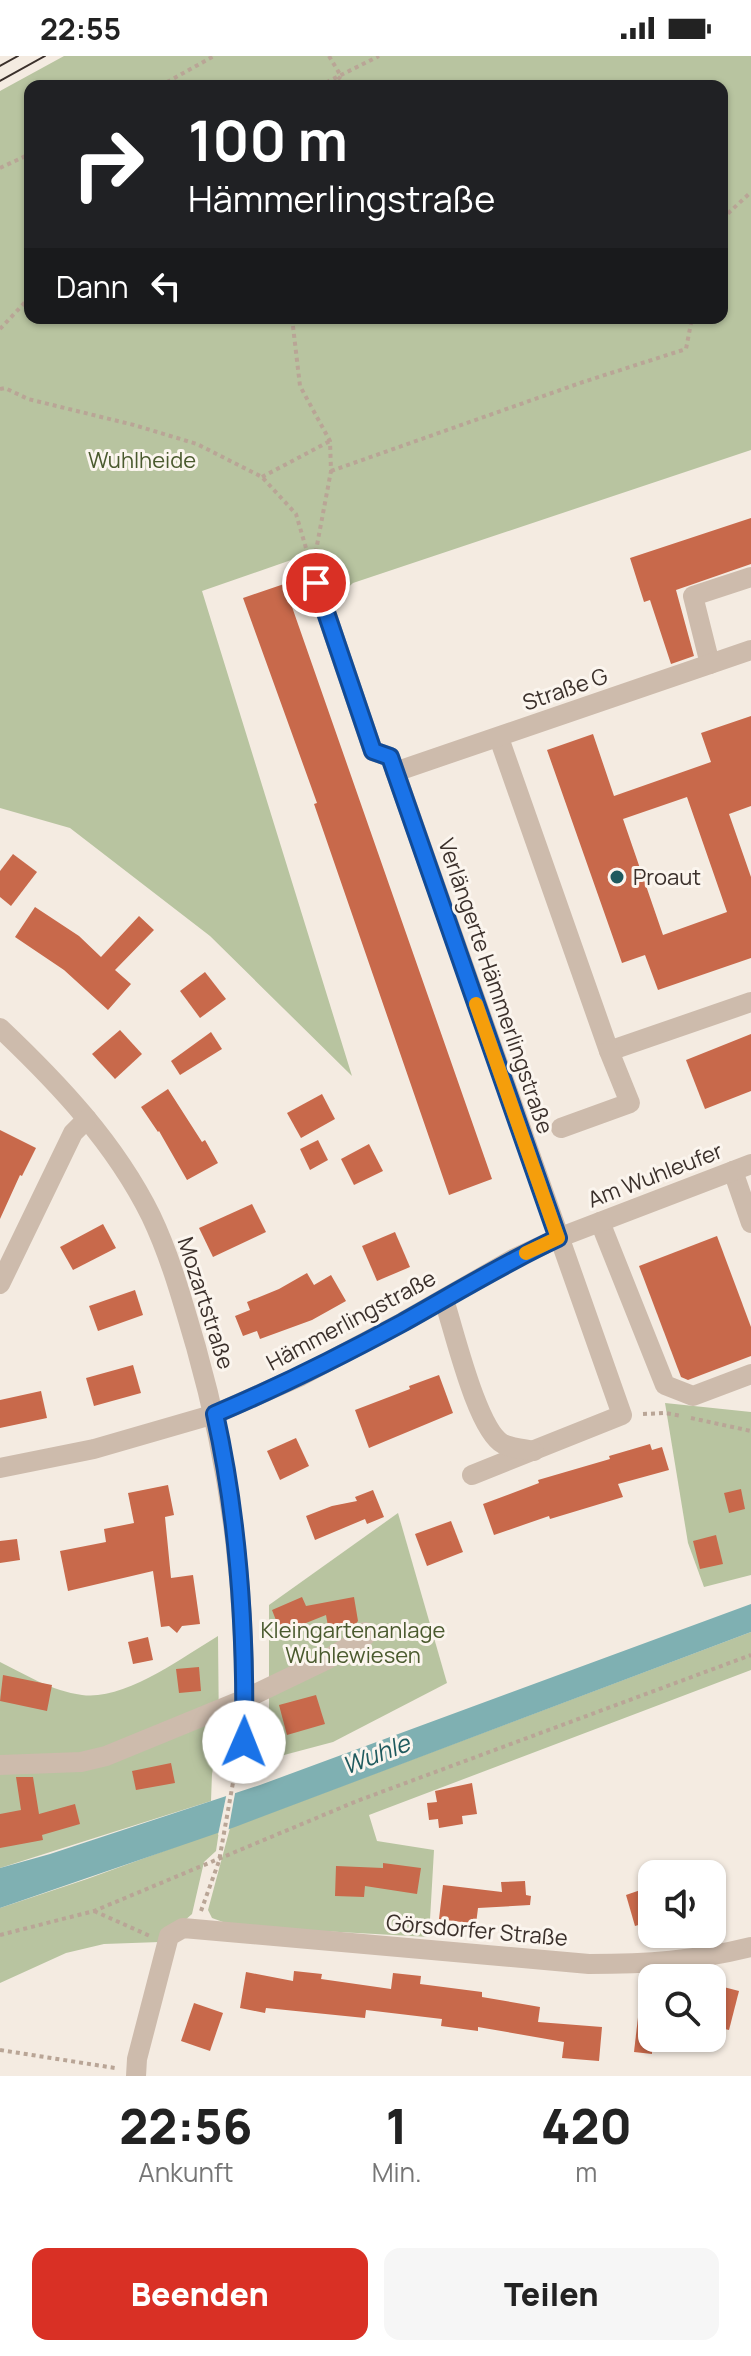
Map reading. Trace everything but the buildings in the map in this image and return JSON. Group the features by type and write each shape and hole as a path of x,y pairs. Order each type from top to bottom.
{"street":[{"path":"710,664 693,596 751,577"},
{"name":"Verlängerte Hämmerlingstraße","path":"316,583 373,751 390,757 567,1234 622,1415"},
{"name":"Straße G","path":"395,772 751,650"},
{"path":"499,738 630,1103 561,1128"},
{"path":"609,1051 751,1002"},
{"name":"Mozartstraße","path":"0,1028 48,1073 87,1119 151,1216 177,1281 215,1414 236,1536 242,1614 244,1742"},
{"path":"0,1284 73,1133 87,1119"},
{"path":"742,1167 751,1223"},
{"name":"Am Wuhleufer","path":"567,1234 742,1167"},
{"path":"600,1222 665,1385 693,1396 751,1374"},
{"name":"Hämmerlingstraße","path":"0,1468 94,1449 215,1414 301,1376 444,1300 515,1258 567,1234"},
{"path":"444,1300 476,1403 490,1433 503,1444 534,1451"},
{"path":"472,1475 622,1415"},
{"path":"0,1765 81,1762 106,1756 245,1699 328,1659 365,1636 365,1632"},
{"path":"137,2075 137,2059 169,1936 175,1931 197,1929"},
{"name":"Görsdorfer Straße","path":"197,1929 589,1964 656,1964 751,1947"}],"path":[{"path":"171,80 214,56"},
{"path":"329,56 341,76"},
{"path":"332,80 379,56"},
{"path":"337,80 341,76"},
{"path":"0,168 24,157"},
{"path":"728,213 751,192"},
{"path":"0,329 24,303"},
{"path":"2,387 28,399 197,444 262,477 296,514 313,569 331,471 330,441 300,386 293,324"},
{"path":"331,471 568,387 686,349 691,324"},
{"path":"262,477 330,441"},
{"path":"622,1415 665,1413 751,1431"},
{"path":"0,1935 94,1911 357,1801 751,1655"},
{"path":"197,1929 219,1861 233,1781"},
{"path":"94,1911 167,1943"},
{"path":"0,2050 109,2067 137,2075"}],"green space":[{"name":"Wuhlheide","path":"64,56 751,56 751,450 353,583 317,615 297,558 202,591 352,1076 210,936 70,828 0,808 0,91"},
{"path":"665,1403 751,1412 751,1575 704,1587 688,1543"},
{"name":"Kleingartenanlage Wuhlewiesen","path":"398,1513 447,1683 333,1742 269,1759 269,1605"},
{"path":"751,1632 751,1670 369,1815 377,1841 434,1850 429,1937 234,1926 212,1918 208,1910 230,1828"},
{"name":"Kleingartenanlage Wuhlewiesen","path":"218,1636 219,1735 211,1801 0,1868 0,1662 60,1690 98,1695 153,1676"},
{"path":"219,1831 216,1851 204,1862 192,1914 160,1942 104,1944 66,1953 0,1983 0,1908"}],"water":[{"name":"Wuhle","path":"751,1604 751,1632 235,1827 0,1908 0,1868 260,1785"}],"pier":[{"path":"236,1788 228,1832 218,1835 227,1792"}],"tram line":[{"path":"0,66 18,56"},
{"path":"0,81 45,56"}],"slow traffic":[{"path":"476,1004 558,1238 526,1253"}],"place":[{"name":"Proaut","path":"617,877"}],"route":[{"path":"244,1742 238,1556 215,1414 301,1376 515,1258 558,1238 390,757 373,751 316,583"}]}
